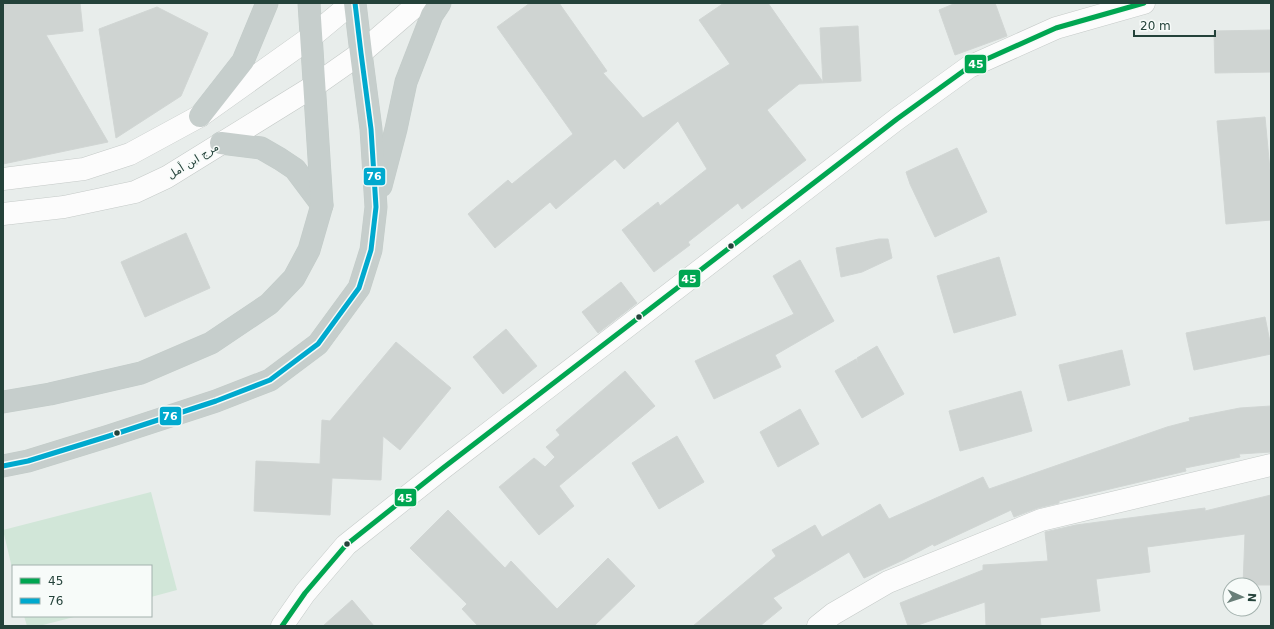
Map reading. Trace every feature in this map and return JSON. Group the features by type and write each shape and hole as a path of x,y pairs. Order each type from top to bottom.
{"highway":[{"path":"200,116 243,62 267,3"},
{"path":"3,402 50,394 141,373 211,343 269,304 294,278 309,250 322,204 308,3"},
{"path":"355,3 360,53 371,129 376,207"},
{"path":"3,466 28,461 216,401 270,380 318,344 359,288 371,250 376,207 396,129 406,82 432,15 440,3"},
{"path":"222,143 261,148 280,159 295,170 322,204"}],"street":[{"path":"3,179 84,169 130,154 200,116 311,37 352,3"},
{"name":"مرج ابن أمل","path":"3,214 64,207 135,192 167,177 314,86 360,53 419,3"},
{"path":"282,626 305,593 346,545 443,468 896,119 969,67 1056,28 1144,3"},
{"path":"818,626 833,614 888,582 1041,520 1271,465"}],"green space":[{"path":"151,492 177,590 152,597 152,565 12,565 12,568 3,530"},
{"path":"24,617 74,617 39,626 27,626"}],"building":[{"path":"3,3 80,3 83,31 46,35 108,142 3,164"},
{"path":"530,3 559,3 607,71 603,73 643,118 730,64 699,20 724,3 768,3 823,82 820,28 858,26 861,81 799,84 767,110 806,160 742,209 738,203 688,242 690,245 654,272 622,230 658,202 660,206 707,169 678,121 624,169 615,159 556,209 550,202 495,248 468,214 508,180 512,184 573,134 497,27"},
{"path":"956,3 995,3 1007,36 955,55 939,10"},
{"path":"157,7 208,33 181,96 116,138 99,29"},
{"path":"1271,30 1271,72 1215,73 1214,31"},
{"path":"1265,117 1271,181 1271,220 1226,224 1217,121"},
{"path":"957,148 987,212 935,237 910,184 906,172"},
{"path":"186,233 210,288 145,317 121,262"},
{"path":"879,239 888,239 892,258 862,272 841,277 836,248"},
{"path":"999,257 1016,315 954,333 937,276"},
{"path":"800,260 834,321 775,355 781,367 714,399 695,361 794,314 773,276"},
{"path":"621,282 637,303 598,333 582,312"},
{"path":"1265,317 1271,354 1194,370 1186,333"},
{"path":"506,329 537,366 503,394 473,357"},
{"path":"396,342 451,388 400,450 383,436 381,480 332,478 330,515 254,511 256,461 320,464 322,420 330,421"},
{"path":"877,346 904,394 862,418 835,371 856,359 858,363 857,358"},
{"path":"1122,350 1130,385 1068,401 1059,365"},
{"path":"625,371 655,406 559,486 574,506 539,535 499,487 534,458 545,467 555,457 546,447 560,435 556,430"},
{"path":"1021,391 1032,431 960,451 949,411"},
{"path":"1271,406 1271,452 1239,454 1240,457 1185,468 1186,471 1059,501 1059,503 1038,508 1014,517 1011,510 934,546 933,544 864,578 849,552 773,598 782,608 760,626 693,626 776,556 772,550 815,525 822,537 880,504 889,519 983,477 989,489 1167,427 1190,421 1189,418 1240,408"},
{"path":"800,409 819,444 778,467 760,432"},
{"path":"677,436 704,482 659,509 632,463"},
{"path":"1271,495 1271,585 1262,585 1262,577 1243,577 1245,534 1147,547 1150,572 1096,579 1100,611 1040,618 1041,626 986,626 985,602 915,626 908,626 900,603 983,570 983,565 1048,561 1045,532 1076,525 1205,508 1205,511"},
{"path":"448,510 505,568 511,561 557,609 608,558 635,586 594,626 478,626 462,609 467,604 410,548"},
{"path":"352,600 374,626 323,626"}],"transit line":[{"name":"76","path":"3,466 28,461 216,401 270,380 318,344 359,288 371,250 376,207 371,129 355,3"},
{"name":"45","path":"282,626 305,593 346,545 443,468 897,119 969,67 1056,28 1144,3"}]}
